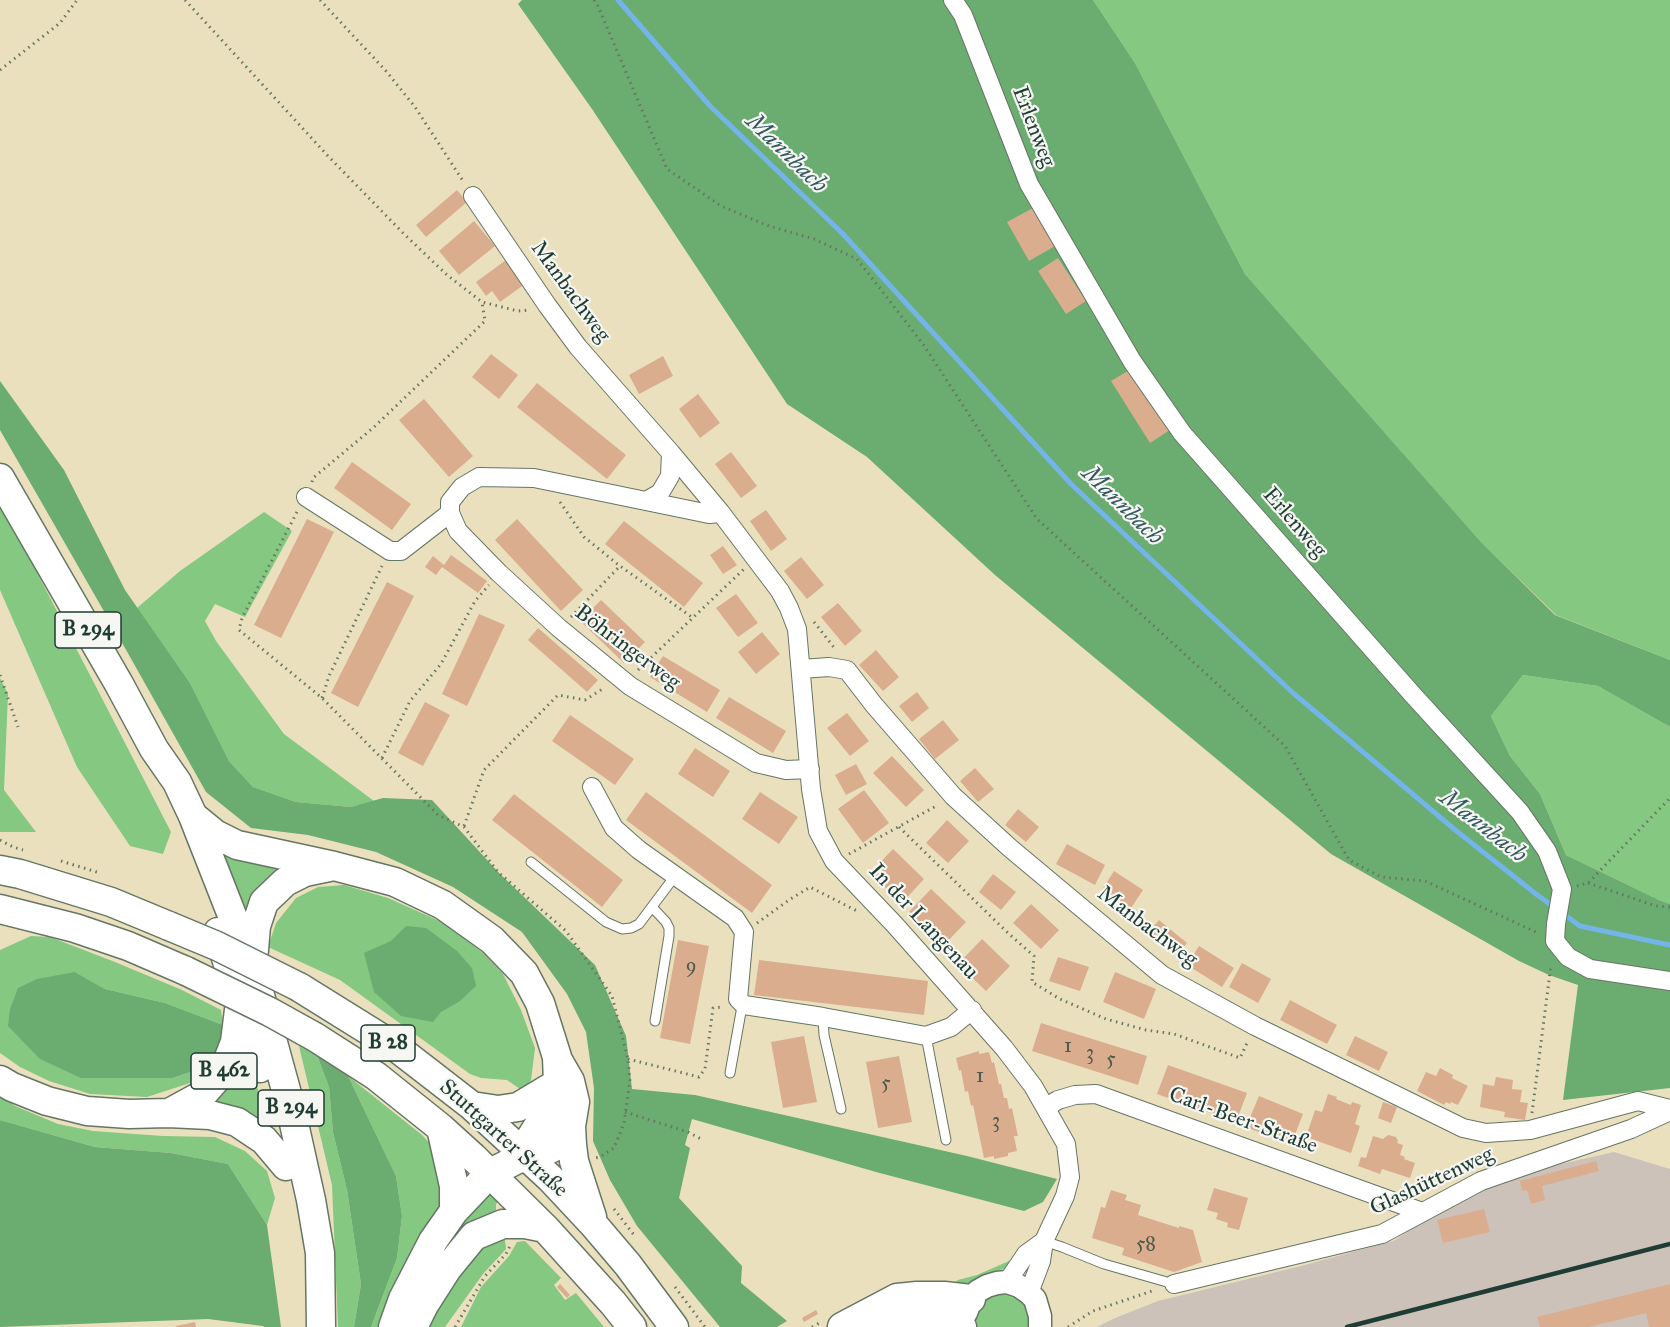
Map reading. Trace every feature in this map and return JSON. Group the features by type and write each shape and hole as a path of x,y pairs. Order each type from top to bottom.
{"main road":[{"name":"B 294","path":"0,478 120,684 154,749 177,782 193,816 252,966 289,1101 311,1200 320,1253 320,1319"},
{"name":"B 294","path":"154,749 164,787 213,914 268,1094 320,1319"},
{"path":"193,816 215,834 237,845 395,882 443,905 492,940 524,973 540,1003 557,1070 552,1104 534,1130 528,1142 526,1155"},
{"path":"252,966 256,926 264,903 285,882 305,872 334,866"},
{"name":"Stuttgarter Straße","path":"7,868 111,902 228,952 298,987 397,1048 472,1106 558,1186 603,1215 628,1265 674,1327"},
{"name":"Stuttgarter Straße","path":"8,915 75,928 128,946 186,971 270,1012 315,1037 376,1076 441,1128 490,1173 545,1228 632,1327"},
{"name":"B 462","path":"0,1080 12,1088 47,1101 87,1111 129,1114 168,1113 202,1095 225,1070 235,1042 241,1002"},
{"path":"472,1106 498,1110 518,1107 557,1070"},
{"path":"557,1070 570,1081 575,1102 571,1126 574,1161 603,1215"},
{"path":"168,1113 210,1115 237,1122 264,1140 286,1166"},
{"path":"393,1327 403,1299 433,1241 454,1211 490,1173 526,1155 540,1154 552,1148 571,1126"},
{"path":"441,1128 454,1186 454,1211"},
{"path":"413,1327 447,1269 474,1236 503,1224 525,1224 545,1228"},
{"path":"842,1327 897,1298 926,1296 971,1299"},
{"path":"884,1327 892,1322 918,1315 940,1316 964,1327"}],"street":[{"name":"Erlenweg","path":"952,0 963,15 1029,184 1132,361 1182,433 1413,695 1520,812 1547,851 1562,889"},
{"name":"Manbachweg","path":"472,196 578,347 721,513 756,557 789,608"},
{"path":"646,501 660,493 670,476 671,453"},
{"path":"306,497 390,551 401,551 450,513 450,502 462,487 479,477 534,478 709,514 721,513"},
{"name":"Böhringerweg","path":"450,513 458,531 499,573 559,628 630,686 756,763 786,770 810,769"},
{"name":"In der Langenau","path":"789,608 797,629 811,789 818,831 834,861 972,1010 1026,1076 1066,1144 1070,1177 1065,1196 1044,1241 1041,1261 1029,1293"},
{"path":"801,669 828,667 847,670"},
{"name":"Manbachweg","path":"847,670 874,705 953,796 1010,848 1162,975 1255,1026 1463,1128 1486,1133 1530,1130"},
{"path":"592,787 614,828 639,850 735,918 744,932 738,999 744,1005 926,1036 951,1027 972,1010"},
{"path":"1562,889 1555,933 1568,957 1590,969 1670,981"},
{"name":"Carl-Beer-Straße","path":"1046,1107 1074,1095 1096,1094 1422,1212"},
{"name":"Glashüttenweg","path":"1530,1130 1638,1101 1670,1110"},
{"name":"Glashüttenweg","path":"1174,1284 1382,1234 1480,1181 1631,1130 1670,1110"},
{"name":"In der Langenau","path":"1007,1282 1026,1254 1044,1241"},
{"path":"964,1327 967,1308 978,1291 987,1286 1007,1282 1029,1293 1038,1307 1040,1327"}],"lane":[{"path":"531,862 606,922 622,929 639,924 675,876"},
{"path":"652,907 669,928 655,1021"},
{"path":"730,1074 744,1005"},
{"path":"823,1017 824,1035 841,1109"},
{"path":"926,1036 946,1140"},
{"path":"1044,1241 1104,1264 1174,1284"}],"path":[{"path":"0,70 60,23 77,0"},
{"path":"185,0 328,156 447,275 482,302 518,311 547,305"},
{"path":"320,0 416,107 472,196"},
{"path":"594,0 667,169 721,206 769,226 814,239 857,259 922,344 1037,519 1285,746 1349,860 1381,877 1425,881 1555,933 1530,1130"},
{"path":"482,302 485,321 373,428 313,478 306,497 242,618 239,630 322,698 438,815 464,827 498,872 566,931 612,996 628,1059 630,1081 624,1123 614,1148 600,1157 600,1165"},
{"path":"545,480 584,537 620,566 693,618"},
{"path":"322,698 329,676 390,551"},
{"path":"464,827 484,770 558,695 585,700 609,685 626,682 756,557"},
{"path":"559,628 620,566"},
{"path":"381,758 410,701 441,664 475,601 499,573"},
{"path":"789,608 813,621 840,656 847,670"},
{"path":"0,675 18,727"},
{"path":"834,861 953,796"},
{"path":"1588,884 1670,798"},
{"path":"899,827 1008,933 1035,956 1032,982 1060,999 1106,1019 1146,1030 1174,1034 1240,1058 1255,1026"},
{"path":"1562,889 1588,884 1656,906 1670,908"},
{"path":"744,932 810,887 855,911 895,925"},
{"path":"628,1059 699,1077 705,1069 713,1008 744,1005"},
{"path":"625,1112 688,1131 701,1138"},
{"path":"603,1215 639,1241"},
{"path":"1068,1327 1093,1311 1174,1284"},
{"path":"674,1286 705,1327"}],"shaded area":[{"path":"1614,1152 1670,1169 1670,1327 1097,1327 1158,1301 1393,1241 1432,1216 1472,1184"}],"green space":[{"path":"522,0 1093,0 1135,63 1245,274 1482,543 1555,615 1670,660 1670,727 1598,686 1523,675 1491,716 1510,756 1540,794 1566,855 1670,904 1670,1088 1563,1100 1578,985 1519,961 1331,854 995,575 867,457 787,404 592,109 518,4"},
{"path":"1093,0 1670,0 1670,660 1556,615 1482,543 1245,274 1135,63"},
{"path":"0,381 64,470 125,590 190,683 229,761 253,787 296,802 351,807 383,798 432,800 500,874 595,965 626,1036 632,1089 695,1095 967,1156 1057,1179 1043,1202 1024,1211 876,1172 692,1119 685,1145 690,1148 679,1198 742,1266 741,1283 787,1321 777,1327 720,1327 637,1226 610,1180 593,1141 594,1088 586,1032 567,994 522,932 453,887 376,852 308,835 251,828 206,792 0,430"},
{"path":"0,501 171,832 163,854 130,846 77,767 0,590"},
{"path":"264,512 292,531 245,617 215,604 205,621 216,641 284,734 374,801 351,807 296,802 253,787 229,761 190,683 137,608 180,571"},
{"path":"1523,675 1598,686 1670,727 1670,904 1566,855 1540,794 1510,756 1491,716"},
{"path":"0,678 8,694 4,790 36,832 0,832"},
{"path":"221,851 292,865 247,918"},
{"path":"344,885 388,898 444,923 483,953 503,974 521,1010 535,1048 531,1080 523,1091 507,1080 481,1078 470,1074 340,980 268,947 276,923 296,898 318,887"},
{"path":"406,926 426,928 457,951 472,968 476,986 460,1001 441,1012 433,1022 401,1016 374,992 364,953 391,941"},
{"path":"31,936 50,937 115,962 182,990 221,1010 223,1025 165,1003 105,989 75,972 173,1078 208,1066 190,1083 147,1097 90,1094 49,1081 20,1067 0,1053 0,950"},
{"path":"75,972 105,989 165,1003 223,1025 219,1056 208,1066 173,1078 81,1078 40,1059 8,1026 10,1009 18,988 37,979"},
{"path":"299,1046 317,1055 329,1087 333,1132 347,1190 361,1284 354,1327 338,1327 332,1185"},
{"path":"248,1049 267,1126 209,1100"},
{"path":"317,1055 348,1076 396,1176 402,1216 397,1258 371,1327 354,1327 361,1284 347,1190 333,1132 329,1087"},
{"path":"348,1076 422,1135 439,1153 450,1192 386,1327 371,1327 397,1258 402,1216 396,1176"},
{"path":"0,1095 15,1106 58,1124 93,1131 215,1137 245,1151 267,1171 275,1198 267,1225 228,1164 171,1153 95,1147 0,1120"},
{"path":"0,1120 95,1147 171,1153 228,1164 267,1225 281,1327 264,1327 208,1319 0,1327"},
{"path":"486,1186 500,1200 496,1204 496,1215 409,1298"},
{"path":"501,1234 505,1240 506,1249 483,1274 445,1327 422,1327 469,1249"},
{"path":"525,1241 561,1278 554,1285 565,1300 576,1293 604,1327 461,1327 481,1287 509,1256 517,1242"},
{"path":"1009,1261 1013,1263 1006,1268 987,1274 967,1285 953,1284 958,1280 977,1275"},
{"path":"1010,1293 1024,1302 1030,1318 1029,1327 976,1327 976,1312 979,1304 992,1294"}],"building":[{"path":"457,190 467,202 426,237 416,225"},
{"path":"1033,208 1055,246 1029,261 1007,222"},
{"path":"474,221 495,246 459,275 439,251"},
{"path":"1058,258 1086,301 1066,314 1038,271"},
{"path":"506,260 525,284 500,302 492,291 486,296 476,282"},
{"path":"491,354 518,375 499,399 472,377"},
{"path":"663,356 673,376 639,394 629,375"},
{"path":"1131,369 1170,430 1150,443 1111,381"},
{"path":"537,383 626,455 607,479 517,407"},
{"path":"698,394 720,423 700,438 679,409"},
{"path":"424,399 473,456 449,477 399,420"},
{"path":"731,452 757,486 741,498 715,464"},
{"path":"352,462 411,504 392,530 334,488"},
{"path":"766,510 787,539 771,551 750,521"},
{"path":"307,519 334,532 281,638 254,625"},
{"path":"517,519 583,590 561,611 495,540"},
{"path":"624,521 703,583 684,607 605,544"},
{"path":"723,546 737,565 723,574 710,555"},
{"path":"451,555 487,581 478,593 442,567 436,575 425,567 433,556 444,565"},
{"path":"801,557 824,585 807,599 784,571"},
{"path":"387,582 414,596 358,707 331,693"},
{"path":"736,594 758,623 738,637 716,608"},
{"path":"601,600 645,642 624,663 580,621"},
{"path":"838,603 862,631 845,646 821,617"},
{"path":"479,614 505,625 467,706 442,694"},
{"path":"538,628 598,680 587,692 528,640"},
{"path":"762,632 780,654 756,674 738,652"},
{"path":"876,650 899,677 883,691 859,665"},
{"path":"663,656 720,690 707,712 650,677"},
{"path":"917,692 929,708 912,722 899,706"},
{"path":"729,697 786,731 773,753 716,718"},
{"path":"425,702 450,715 423,766 398,753"},
{"path":"847,713 869,741 850,756 827,728"},
{"path":"570,715 634,759 615,785 552,741"},
{"path":"943,720 959,740 935,759 919,739"},
{"path":"695,748 730,771 713,797 678,774"},
{"path":"892,756 924,790 906,807 873,773"},
{"path":"856,764 867,784 846,795 835,775"},
{"path":"975,768 994,789 978,802 960,781"},
{"path":"864,790 889,823 863,843 838,809"},
{"path":"646,792 772,885 752,913 626,820"},
{"path":"760,792 798,817 779,844 742,819"},
{"path":"514,794 623,880 602,907 492,820"},
{"path":"1018,809 1039,827 1026,842 1005,825"},
{"path":"947,820 969,841 948,863 926,843"},
{"path":"1067,844 1105,865 1095,885 1056,864"},
{"path":"893,849 924,879 902,903 870,873"},
{"path":"1114,871 1143,890 1131,908 1102,890"},
{"path":"993,874 1016,892 1001,910 979,892"},
{"path":"931,889 966,922 944,945 909,912"},
{"path":"1031,904 1059,930 1041,949 1013,923"},
{"path":"1159,920 1187,943 1177,955 1149,932"},
{"path":"982,939 1010,966 986,991 958,964"},
{"path":"678,940 709,946 690,1044 660,1038"},
{"path":"1199,946 1234,968 1222,987 1187,965"},
{"path":"1058,957 1089,967 1080,991 1049,981"},
{"path":"759,960 928,981 924,1015 754,995"},
{"path":"1242,963 1271,979 1258,1003 1229,987"},
{"path":"1115,972 1156,989 1144,1019 1103,1002"},
{"path":"1290,1000 1337,1025 1327,1044 1280,1020"},
{"path":"1041,1023 1147,1056 1138,1085 1032,1051"},
{"path":"804,1036 817,1102 783,1108 771,1042"},
{"path":"1355,1036 1388,1052 1379,1071 1346,1055"},
{"path":"979,1051 979,1054 989,1052 992,1063 994,1062 1004,1098 1007,1098 1009,1109 1012,1108 1018,1136 1014,1136 1017,1151 994,1159 994,1156 984,1158 973,1105 971,1106 968,1091 965,1092 956,1058"},
{"path":"899,1056 912,1122 878,1128 866,1062"},
{"path":"1168,1065 1247,1093 1236,1122 1157,1094"},
{"path":"1440,1068 1453,1075 1452,1078 1468,1086 1458,1105 1446,1102 1444,1105 1417,1091 1426,1072 1436,1076"},
{"path":"1496,1077 1513,1080 1512,1089 1522,1090 1520,1102 1528,1103 1525,1120 1504,1117 1505,1112 1480,1107 1483,1084 1494,1086"},
{"path":"1328,1094 1351,1105 1352,1102 1361,1105 1355,1124 1360,1126 1351,1153 1306,1137 1315,1110 1322,1112"},
{"path":"1259,1096 1303,1114 1291,1145 1246,1127"},
{"path":"1383,1102 1397,1107 1391,1123 1378,1118"},
{"path":"1388,1135 1396,1137 1397,1143 1403,1145 1400,1155 1415,1163 1410,1178 1382,1169 1380,1174 1358,1166 1361,1157 1366,1158 1373,1136 1383,1139"},
{"path":"1596,1161 1599,1171 1542,1186 1545,1200 1531,1204 1527,1190 1522,1191 1520,1181"},
{"path":"1214,1188 1248,1198 1239,1230 1227,1227 1228,1223 1216,1219 1218,1213 1207,1210"},
{"path":"1111,1190 1127,1195 1125,1200 1141,1205 1138,1215 1193,1230 1202,1262 1174,1272 1122,1255 1124,1248 1092,1238 1101,1207 1105,1208"},
{"path":"1484,1209 1490,1232 1443,1243 1437,1220"},
{"path":"560,1284 570,1295 567,1298 557,1287"},
{"path":"1670,1284 1670,1327 1649,1327 1646,1313 1589,1327 1540,1327 1537,1317"},
{"path":"816,1310 818,1314 804,1322 802,1318"},
{"path":"195,1322 196,1327 176,1327 176,1326"}],"waterway":[{"name":"Mannbach","path":"618,0 710,106 843,234 1071,484 1292,692 1454,829 1580,926 1670,945"}],"railway":[{"path":"1347,1327 1670,1244"}]}
